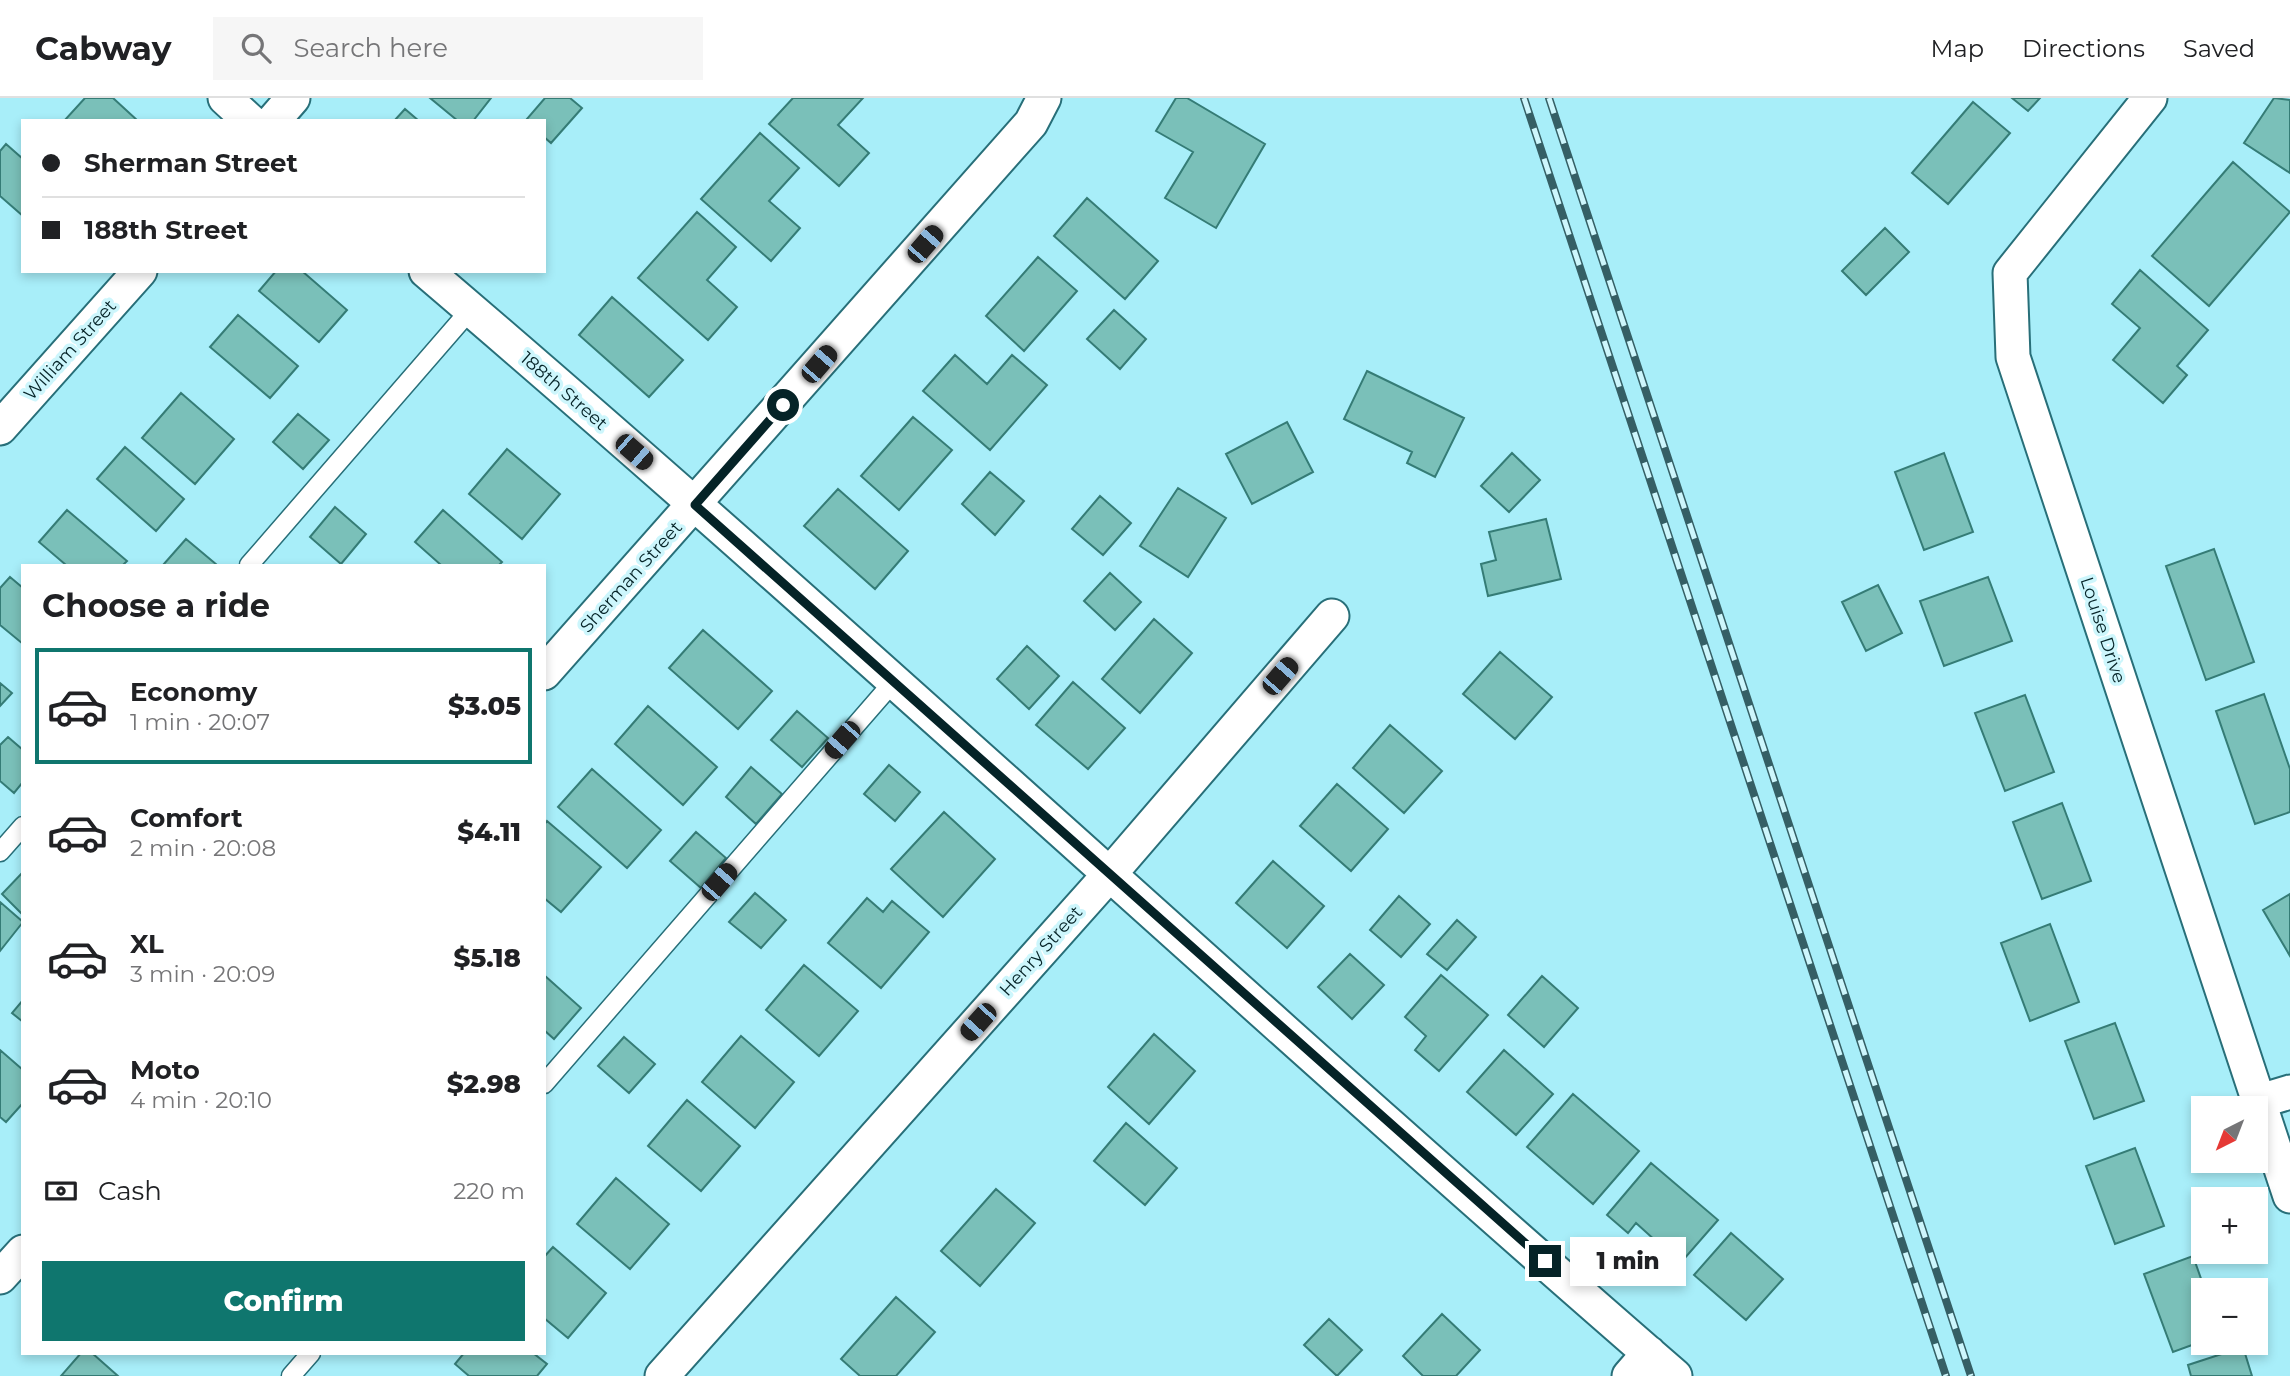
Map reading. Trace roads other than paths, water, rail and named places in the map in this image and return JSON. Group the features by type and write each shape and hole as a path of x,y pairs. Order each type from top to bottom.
{"street":[{"path":"225,98 248,119"},
{"path":"275,119 293,98"},
{"name":"Sherman Street","path":"546,671 1031,123 1044,98"},
{"name":"Louise Drive","path":"2150,98 2010,273 2012,357 2275,1096 2290,1196"},
{"name":"William Street","path":"0,428 138,273"},
{"name":"188th Street","path":"428,273 895,680 1639,1365 1675,1376"},
{"name":"Henry Street","path":"662,1376 1108,876 1332,616"},
{"path":"0,1277 21,1254"}],"lane":[{"path":"250,564 471,310"},
{"path":"546,1082 895,680"},
{"path":"0,852 21,828"},
{"path":"291,1376 309,1355"}],"railway":[{"path":"1524,98 1946,1376"},
{"path":"1549,98 1971,1376"}]}
